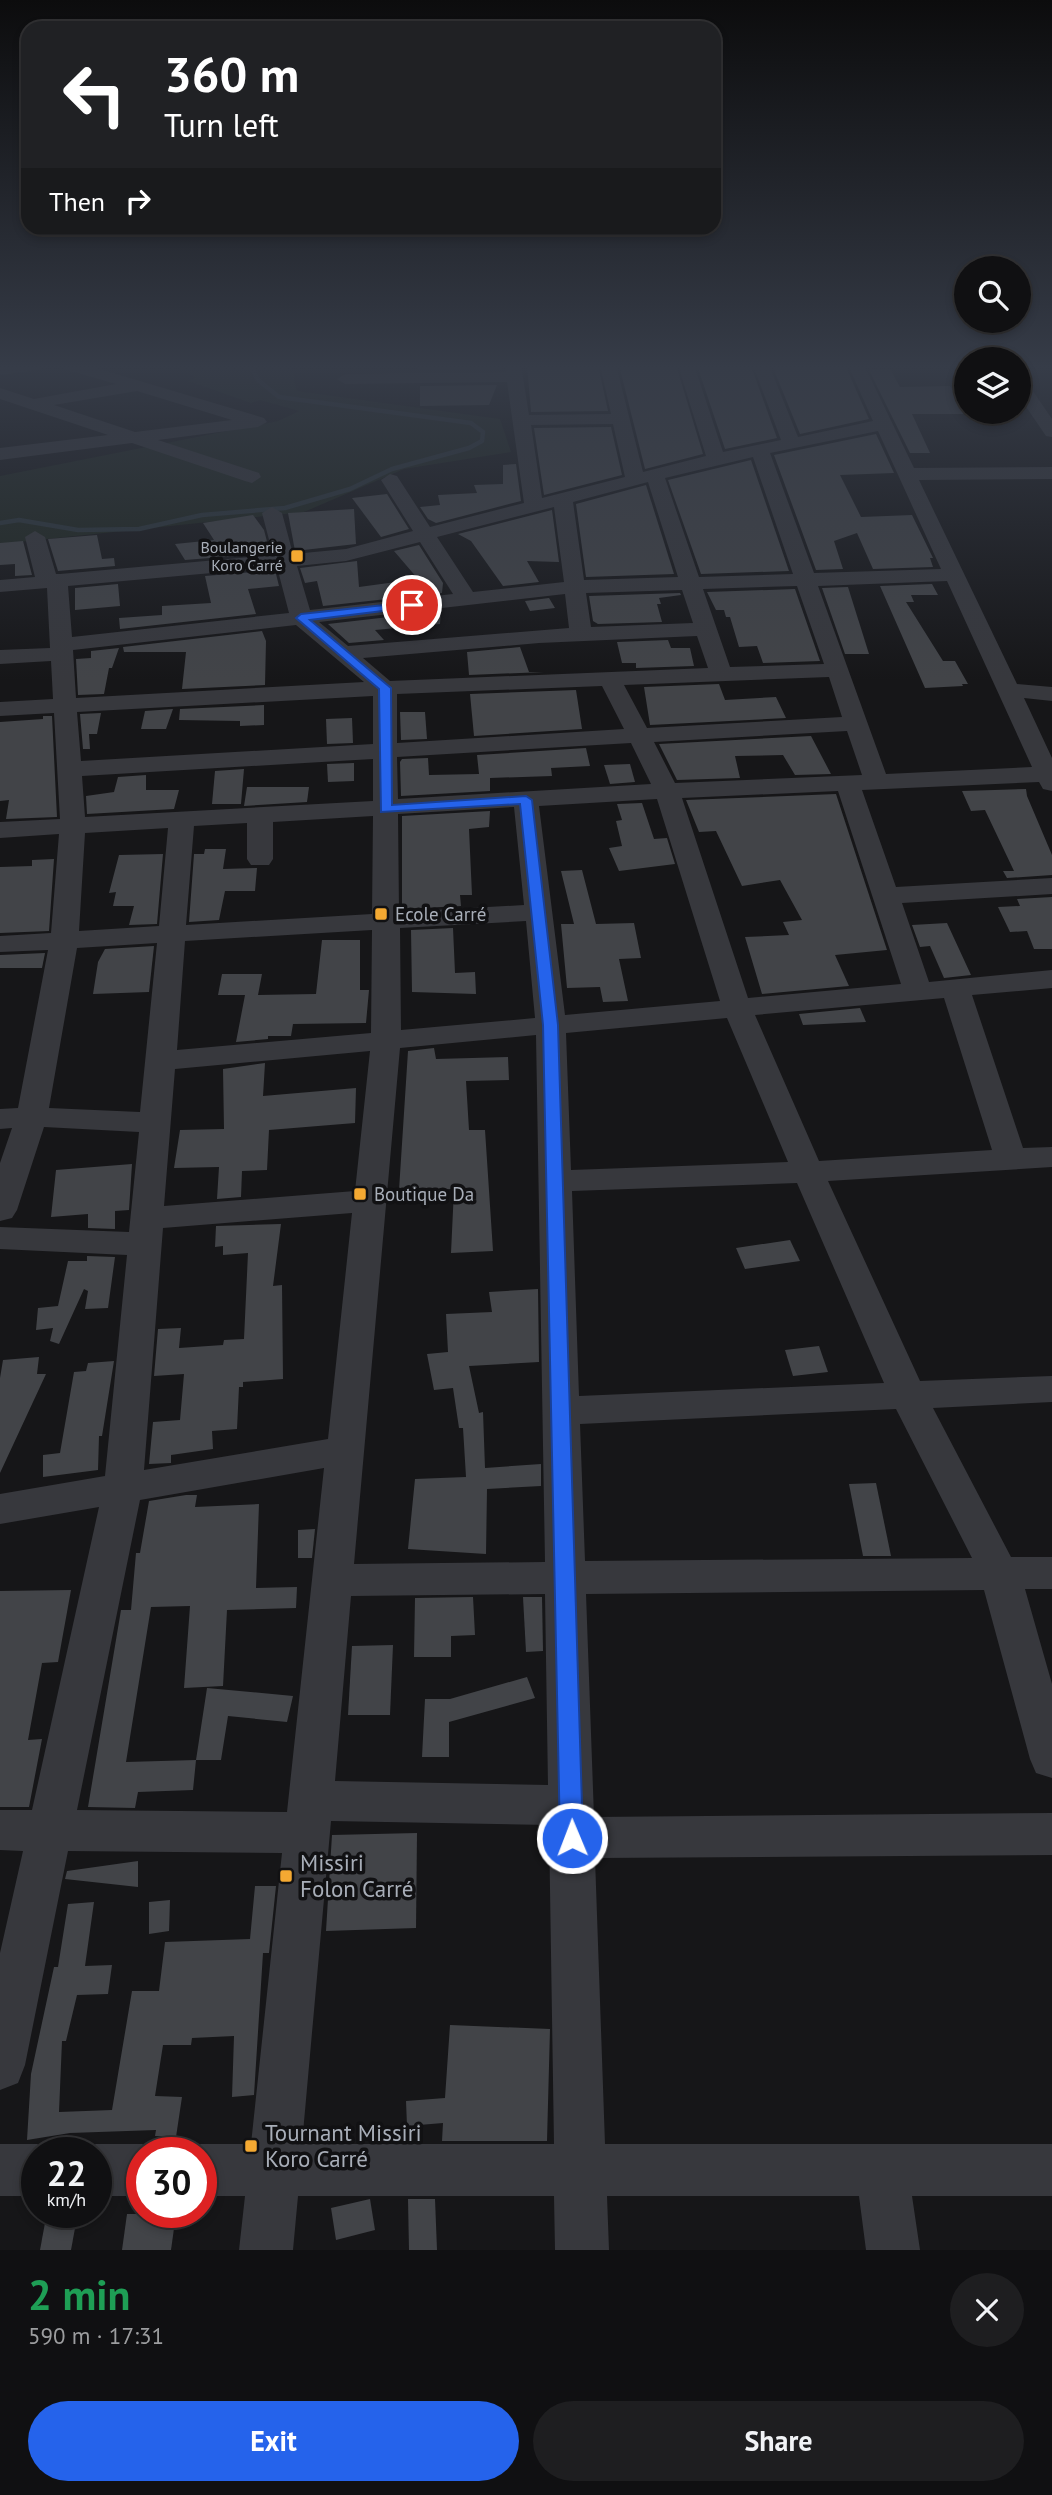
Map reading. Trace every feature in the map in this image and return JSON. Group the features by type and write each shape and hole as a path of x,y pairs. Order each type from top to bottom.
{"street":[{"path":"231,470 252,477"},
{"path":"528,470 534,506"},
{"path":"642,470 689,583 721,675"},
{"path":"0,586 346,555 673,470"},
{"path":"767,470 877,782"},
{"path":"0,830 847,782 1050,779 905,470"},
{"path":"907,474 1052,473"},
{"path":"390,480 467,599"},
{"path":"563,499 581,634"},
{"path":"265,2250 386,1040 385,688 301,618 272,513"},
{"path":"0,1210 32,1117 64,940 73,825 62,650 52,581 35,537"},
{"path":"0,657 301,618 573,587 954,575"},
{"path":"344,653 539,636 704,629"},
{"path":"539,636 553,682"},
{"path":"0,709 385,688 838,670"},
{"path":"610,680 667,791 737,1008 808,1172 908,1396 1000,1574 1052,1759"},
{"path":"1008,690 1052,694"},
{"path":"71,769 857,723"},
{"path":"847,782 918,991"},
{"path":"526,800 551,1025 582,2250"},
{"path":"260,815 260,859"},
{"path":"0,2065 122,1487 182,819"},
{"path":"886,896 1052,886"},
{"path":"0,944 538,912"},
{"path":"160,1061 1052,979"},
{"path":"956,988 1012,1160"},
{"path":"0,1119 32,1117 155,1123"},
{"path":"555,1181 808,1172 1052,1157"},
{"path":"0,1238 145,1231 369,1201"},
{"path":"561,1412 1052,1389"},
{"path":"0,1509 345,1450"},
{"path":"332,1580 1052,1573"},
{"path":"0,1830 50,1831 308,1817 1052,1834"},
{"path":"0,2170 21,2170"},
{"path":"217,2170 1052,2170"},
{"path":"883,2171 893,2250"}],"shaded area":[{"path":"30,470 402,470 304,512 0,544 0,476"}],"building":[{"path":"503,470 517,470 521,501 436,523 428,519 420,507 440,505 438,495 477,493 474,485 503,484"},
{"path":"540,470 621,470 622,475 544,495"},
{"path":"710,470 754,470 789,571 701,574 668,480"},
{"path":"779,470 893,470 894,473 840,475 861,517 912,515 933,558 930,558 933,567 873,569 857,533 834,541 843,569 816,570"},
{"path":"646,485 674,574 586,577 576,504"},
{"path":"387,494 409,529 381,537 352,498"},
{"path":"354,509 356,544 295,551 288,513"},
{"path":"552,510 559,562 527,561 539,582 503,586 471,541 458,534"},
{"path":"253,515 264,530 270,553 185,560 175,544 214,540 203,523"},
{"path":"97,535 102,559 114,558 115,566 58,571 48,539"},
{"path":"23,541 32,575 15,576 15,564 0,565 0,543"},
{"path":"419,545 443,583 442,593 323,606 317,581 305,583 300,568 357,561 359,587 418,579 394,551"},
{"path":"275,570 279,586 248,589 256,614 120,629 119,618 162,615 162,606 211,603 205,576"},
{"path":"118,584 120,606 75,610 75,588"},
{"path":"932,584 938,595 911,595 914,602 906,602 943,661 955,661 968,684 962,684 963,686 925,688 880,586"},
{"path":"848,587 869,654 845,654 822,588"},
{"path":"795,589 820,661 763,663 757,646 739,647 730,617 726,617 724,610 716,610 707,592"},
{"path":"681,595 659,598 661,604 657,604 662,622 598,624 593,621 589,596"},
{"path":"549,598 555,608 530,611 525,601"},
{"path":"441,611 440,624 375,630 384,640 349,643 328,624"},
{"path":"262,631 266,641 265,685 182,689 186,652 124,652 123,647"},
{"path":"668,640 671,648 690,648 694,666 636,668 636,663 622,663 617,642"},
{"path":"520,647 529,672 544,672 469,675 467,652"},
{"path":"119,648 112,668 109,668 104,694 78,695 76,659 91,658 91,651"},
{"path":"719,684 725,700 776,697 786,718 650,725 644,687"},
{"path":"576,690 582,729 474,736 470,694"},
{"path":"264,705 264,725 240,726 240,721 179,720 180,709"},
{"path":"173,709 166,729 141,729 145,711"},
{"path":"400,712 425,712 427,739 401,740"},
{"path":"101,713 97,734 89,734 90,749 83,749 80,714"},
{"path":"43,716 52,716 57,817 6,819 9,800 0,801 0,722 43,719"},
{"path":"352,718 353,743 327,744 326,719"},
{"path":"811,736 831,774 795,775 783,755 735,756 740,778 677,780 659,744"},
{"path":"586,748 590,766 551,768 552,776 490,778 490,791 401,796 402,759 428,758 429,775 479,774 477,755"},
{"path":"354,763 354,781 328,782 327,764"},
{"path":"630,764 635,782 610,784 604,765"},
{"path":"244,769 241,804 212,804 215,771"},
{"path":"146,775 146,790 179,790 174,809 87,814 86,796 114,792 118,777"},
{"path":"247,787 309,787 307,802 244,806"},
{"path":"1026,789 1052,855 1052,875 1007,878 1003,871 1014,871 985,810 971,811 962,791"},
{"path":"836,794 887,950 835,955 849,986 762,994 745,937 789,935 783,922 802,920 780,880 742,886 716,831 699,832 686,800"},
{"path":"642,803 654,839 667,838 675,864 619,871 609,848 622,846 616,821 622,820 617,804"},
{"path":"490,811 489,827 469,829 472,895 460,895 461,906 402,909 402,816"},
{"path":"205,849 226,849 223,869 257,868 255,891 225,891 219,920 189,922 194,854 204,854"},
{"path":"163,854 157,924 129,925 134,906 113,906 116,892 109,893 119,855"},
{"path":"54,859 49,931 0,933 0,867 32,866 32,860"},
{"path":"582,870 596,924 634,923 641,958 619,959 628,1001 603,1002 600,987 567,988 561,924 574,924 561,871"},
{"path":"1052,897 1052,949 1034,949 1027,931 1010,932 998,907 1020,906 1017,899"},
{"path":"947,923 971,975 944,978 930,946 920,947 912,925"},
{"path":"453,928 455,973 475,972 476,994 412,992 411,930"},
{"path":"322,940 360,940 360,990 369,990 366,1023 293,1024 291,1036 268,1036 268,1039 236,1042 245,995 218,995 222,974 262,974 258,995 316,994"},
{"path":"154,946 149,992 93,994 98,962 105,949"},
{"path":"45,953 42,968 0,968 0,955"},
{"path":"860,1008 866,1022 803,1025 799,1014"},
{"path":"434,1048 436,1059 508,1057 509,1080 466,1081 469,1130 485,1130 493,1251 451,1253 454,1189 399,1190 408,1051"},
{"path":"265,1063 263,1096 356,1088 355,1123 269,1130 267,1170 242,1171 241,1197 217,1199 219,1167 174,1168 180,1130 224,1129 223,1069"},
{"path":"132,1164 129,1210 115,1211 115,1229 88,1228 88,1214 51,1217 56,1170"},
{"path":"281,1224 273,1286 282,1285 283,1379 243,1382 243,1387 239,1387 237,1429 212,1431 213,1449 171,1455 171,1463 149,1464 153,1422 180,1420 184,1374 154,1376 158,1329 181,1328 179,1348 223,1345 224,1340 244,1339 248,1253 223,1255 223,1246 215,1247 216,1226"},
{"path":"790,1240 800,1261 745,1269 736,1248"},
{"path":"87,1256 115,1257 108,1308 85,1309 88,1291 84,1289 59,1344 50,1341 53,1328 36,1330 38,1308 58,1306 68,1261 87,1261"},
{"path":"538,1289 539,1362 469,1366 479,1413 483,1412 485,1468 541,1464 541,1486 487,1489 486,1554 408,1549 415,1479 466,1477 463,1428 459,1428 453,1388 434,1390 427,1354 448,1352 446,1314 492,1312 489,1292"},
{"path":"819,1346 828,1372 793,1376 785,1350"},
{"path":"39,1357 37,1374 46,1374 0,1473 0,1378 3,1360"},
{"path":"114,1361 102,1436 99,1436 98,1470 43,1477 43,1455 60,1453 74,1372 86,1371 88,1363"},
{"path":"876,1483 891,1556 863,1556 849,1484"},
{"path":"197,1495 195,1507 259,1504 256,1588 297,1587 296,1608 227,1610 223,1686 184,1688 190,1606 151,1607 126,1762 196,1760 193,1790 138,1792 135,1808 88,1807 121,1610 131,1610 136,1553 140,1553 149,1501"},
{"path":"315,1529 312,1558 298,1558 298,1530"},
{"path":"71,1590 58,1662 42,1663 28,1740 42,1739 29,1807 0,1807 0,1591"},
{"path":"473,1597 475,1635 451,1636 451,1657 414,1657 415,1598"},
{"path":"523,1597 542,1597 543,1651 526,1652"},
{"path":"393,1645 390,1715 348,1715 352,1646"},
{"path":"527,1677 535,1698 449,1722 449,1757 422,1757 425,1699 450,1699"},
{"path":"207,1688 293,1696 287,1722 228,1716 221,1760 196,1760"},
{"path":"417,1833 416,1928 326,1931 332,1835"},
{"path":"138,1861 138,1887 65,1879 67,1871"},
{"path":"255,1886 276,1886 269,1953 263,1953 254,2095 232,2097 234,2036 192,2038 191,2045 163,2045 155,2096 182,2097 176,2137 155,2136 156,2130 27,2137 31,2074 54,1967 58,1967 68,1904 94,1902 85,1966 112,1965 108,1994 77,1995 66,2041 62,2041 59,2112 112,2110 132,1991 159,1991 165,1942 250,1939"},
{"path":"170,1900 169,1931 149,1934 149,1902"},
{"path":"450,2025 550,2029 547,2141 442,2141 443,2123 407,2126 406,2101 445,2098"},
{"path":"370,2199 375,2230 336,2240 331,2208"},
{"path":"408,2199 435,2199 437,2250 409,2250"},
{"path":"126,2221 126,2228 174,2228 171,2250 122,2250"},
{"path":"44,2228 75,2228 71,2250 40,2250"}],"waterway":[{"path":"0,523 19,520 78,530 139,529 202,515 285,508 350,489 390,470"}],"place":[{"name":"Boulangerie Koro Carré","path":"297,556"},
{"name":"Ecole Carré","path":"381,914"},
{"name":"Boutique Da","path":"360,1194"},
{"name":"Missiri Folon Carré","path":"286,1876"},
{"name":"Tournant Missiri Koro Carré","path":"251,2146"}],"route":[{"path":"412,605 301,618 385,688 386,809 526,800 551,1025 572,1838"}]}
